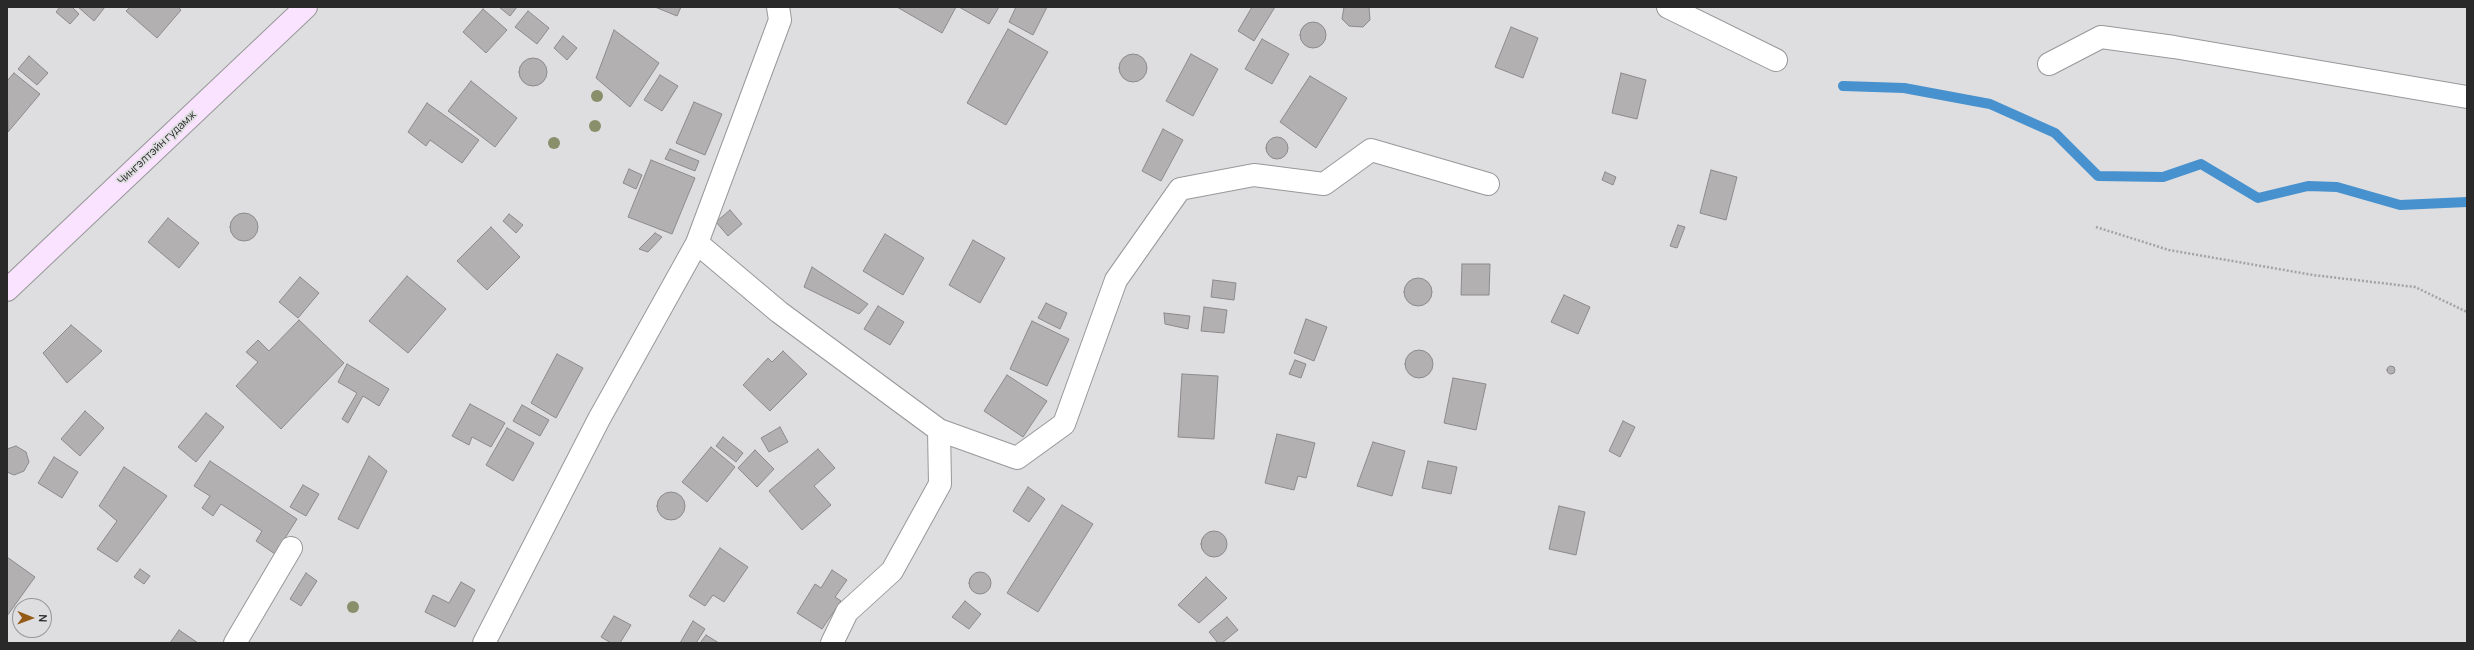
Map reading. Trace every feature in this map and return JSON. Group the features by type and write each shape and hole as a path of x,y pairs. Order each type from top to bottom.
{"main road":[{"name":"Чингэлтэйн гудамж","path":"7,290 306,7"}],"street":[{"path":"484,643 599,419 697,243 780,20 778,7"},
{"path":"1668,7 1776,60"},
{"path":"2049,64 2101,37 2174,47 2467,97"},
{"path":"697,243 779,312 939,430 1017,458 1064,424 1116,280 1180,189 1254,175 1324,184 1372,150 1488,184"},
{"path":"832,643 847,612 892,571 940,484 939,430"},
{"path":"235,643 291,548"}],"path":[{"path":"2096,227 2168,250 2313,275 2415,287 2467,312"}],"building":[{"path":"60,7 72,7 79,14 70,24 56,12"},
{"path":"78,7 105,7 94,21"},
{"path":"130,7 178,7 181,10 157,38 126,11"},
{"path":"499,7 517,7 510,16"},
{"path":"655,7 681,7 677,16"},
{"path":"897,7 956,7 942,33"},
{"path":"959,7 999,7 989,24"},
{"path":"1016,7 1047,7 1033,35 1009,22"},
{"path":"1252,7 1275,7 1254,41 1238,31"},
{"path":"1344,7 1369,7 1370,20 1363,27 1349,26 1342,19"},
{"path":"483,9 507,30 486,53 463,32"},
{"path":"528,11 549,28 537,44 515,27"},
{"path":"1313,22 1323,25 1326,35 1323,45 1313,48 1303,45 1300,35 1303,25"},
{"path":"1511,27 1538,38 1523,78 1495,67"},
{"path":"1008,29 1048,52 1006,125 967,103"},
{"path":"614,30 659,63 630,107 596,78"},
{"path":"563,36 577,48 567,60 554,48"},
{"path":"1262,39 1289,54 1272,84 1245,69"},
{"path":"1133,54 1143,58 1147,68 1143,78 1133,82 1123,78 1119,68 1123,58"},
{"path":"1191,54 1218,69 1193,116 1166,101"},
{"path":"29,56 48,73 37,85 18,69"},
{"path":"533,58 543,62 547,72 543,82 533,86 523,82 519,72 523,62"},
{"path":"14,73 40,94 8,132 7,81"},
{"path":"1621,73 1646,80 1637,119 1612,113"},
{"path":"660,75 678,86 662,111 644,100"},
{"path":"1310,76 1347,98 1316,148 1280,122"},
{"path":"471,81 517,118 495,147 448,111"},
{"path":"694,102 722,114 705,155 676,143"},
{"path":"427,103 479,140 462,163 430,140 426,146 408,132"},
{"path":"1163,129 1183,140 1161,181 1142,171"},
{"path":"1277,137 1285,140 1288,148 1285,156 1277,159 1269,156 1266,148 1269,140"},
{"path":"670,149 699,161 695,171 665,159"},
{"path":"651,160 695,178 672,234 628,217"},
{"path":"629,169 642,175 636,189 623,183"},
{"path":"1711,170 1737,177 1726,220 1700,213"},
{"path":"1605,172 1616,177 1613,185 1602,180"},
{"path":"730,210 742,224 728,236 716,222"},
{"path":"244,213 254,217 258,227 254,237 244,241 234,237 230,227 234,217"},
{"path":"509,214 523,225 516,233 503,221"},
{"path":"168,218 199,243 179,268 148,242"},
{"path":"1678,225 1685,227 1677,248 1670,246"},
{"path":"491,227 520,257 487,290 457,261"},
{"path":"655,233 662,237 648,252 639,249"},
{"path":"885,234 924,258 903,295 863,271"},
{"path":"973,240 1005,258 980,303 949,285"},
{"path":"1462,264 1490,264 1489,295 1461,295"},
{"path":"812,267 868,304 859,314 804,287"},
{"path":"407,276 446,309 408,353 369,321"},
{"path":"300,277 319,293 298,318 279,302"},
{"path":"1418,278 1428,282 1432,292 1428,302 1418,306 1408,302 1404,292 1408,282"},
{"path":"1213,280 1236,283 1234,300 1211,297"},
{"path":"1564,295 1590,307 1578,334 1551,322"},
{"path":"1046,303 1067,313 1060,329 1038,318"},
{"path":"878,306 904,322 890,345 864,329"},
{"path":"1204,307 1227,310 1224,333 1201,331"},
{"path":"1164,313 1190,316 1188,329 1165,324"},
{"path":"1306,319 1327,327 1314,361 1294,353"},
{"path":"299,320 344,363 281,429 236,386 258,362 246,352 258,340 269,351"},
{"path":"1032,321 1069,339 1047,386 1010,369"},
{"path":"71,325 102,351 67,383 43,353"},
{"path":"1419,350 1429,354 1433,364 1429,374 1419,378 1409,374 1405,364 1409,354"},
{"path":"783,351 807,374 770,411 743,385 768,358 772,362"},
{"path":"557,354 583,368 556,418 531,403"},
{"path":"1295,360 1306,364 1301,378 1289,374"},
{"path":"347,364 389,389 379,406 363,396 348,423 342,419 357,393 338,382"},
{"path":"2391,366 2394,367 2394,373 2391,374 2388,373 2387,370 2388,367"},
{"path":"1182,374 1218,376 1214,439 1178,437"},
{"path":"1007,375 1047,401 1023,437 984,411"},
{"path":"1453,378 1486,384 1476,430 1444,423"},
{"path":"470,404 505,423 491,447 472,437 469,445 452,436"},
{"path":"522,405 549,420 540,436 513,421"},
{"path":"85,411 104,428 80,456 61,439"},
{"path":"206,413 224,427 196,462 178,447"},
{"path":"1623,421 1635,427 1620,457 1609,451"},
{"path":"780,427 788,442 769,452 761,438"},
{"path":"507,428 534,443 513,481 486,465"},
{"path":"1277,434 1315,443 1306,478 1298,476 1294,490 1265,483"},
{"path":"723,437 743,453 736,462 716,446"},
{"path":"1373,442 1405,451 1392,496 1357,486"},
{"path":"16,446 26,452 29,462 24,471 14,475 7,472 7,449"},
{"path":"711,447 735,467 707,502 682,482"},
{"path":"818,449 835,468 814,486 831,505 802,530 769,491"},
{"path":"755,450 774,469 757,487 738,468"},
{"path":"369,456 387,471 358,529 338,519"},
{"path":"54,457 78,472 62,498 38,483"},
{"path":"210,461 297,519 275,554 256,541 262,531 221,504 213,516 202,508 210,496 194,486"},
{"path":"1428,461 1457,467 1451,494 1422,488"},
{"path":"124,467 167,496 117,562 97,549 117,521 99,506"},
{"path":"303,485 319,494 306,516 290,507"},
{"path":"1028,487 1045,499 1029,522 1013,511"},
{"path":"671,492 681,496 685,506 681,516 671,520 661,516 657,506 661,496"},
{"path":"1062,505 1093,524 1038,612 1007,593"},
{"path":"1559,506 1585,512 1576,555 1549,549"},
{"path":"1214,531 1223,535 1227,544 1223,553 1214,557 1205,553 1201,544 1205,535"},
{"path":"720,548 748,567 724,602 713,595 705,606 689,596"},
{"path":"7,557 35,577 20,598 12,598 12,609 7,616"},
{"path":"140,569 150,576 144,584 134,577"},
{"path":"832,570 847,580 835,597 841,601 822,629 797,613 815,584 821,588"},
{"path":"980,572 988,575 991,583 988,591 980,594 972,591 969,583 972,575"},
{"path":"306,573 317,581 301,606 290,599"},
{"path":"1206,577 1227,598 1199,623 1178,605"},
{"path":"461,582 475,590 455,627 425,612 433,595 449,603"},
{"path":"965,601 981,614 969,629 952,617"},
{"path":"614,616 631,625 620,643 611,643 601,637"},
{"path":"1227,617 1238,630 1222,643 1218,643 1209,632"},
{"path":"693,621 705,629 696,643 680,643"},
{"path":"179,630 198,643 170,643"},
{"path":"706,635 719,643 700,643"}],"waterway":[{"path":"1843,86 1904,88 1990,104 2055,133 2098,176 2163,177 2201,164 2258,198 2308,186 2337,187 2400,205 2467,202"}]}
